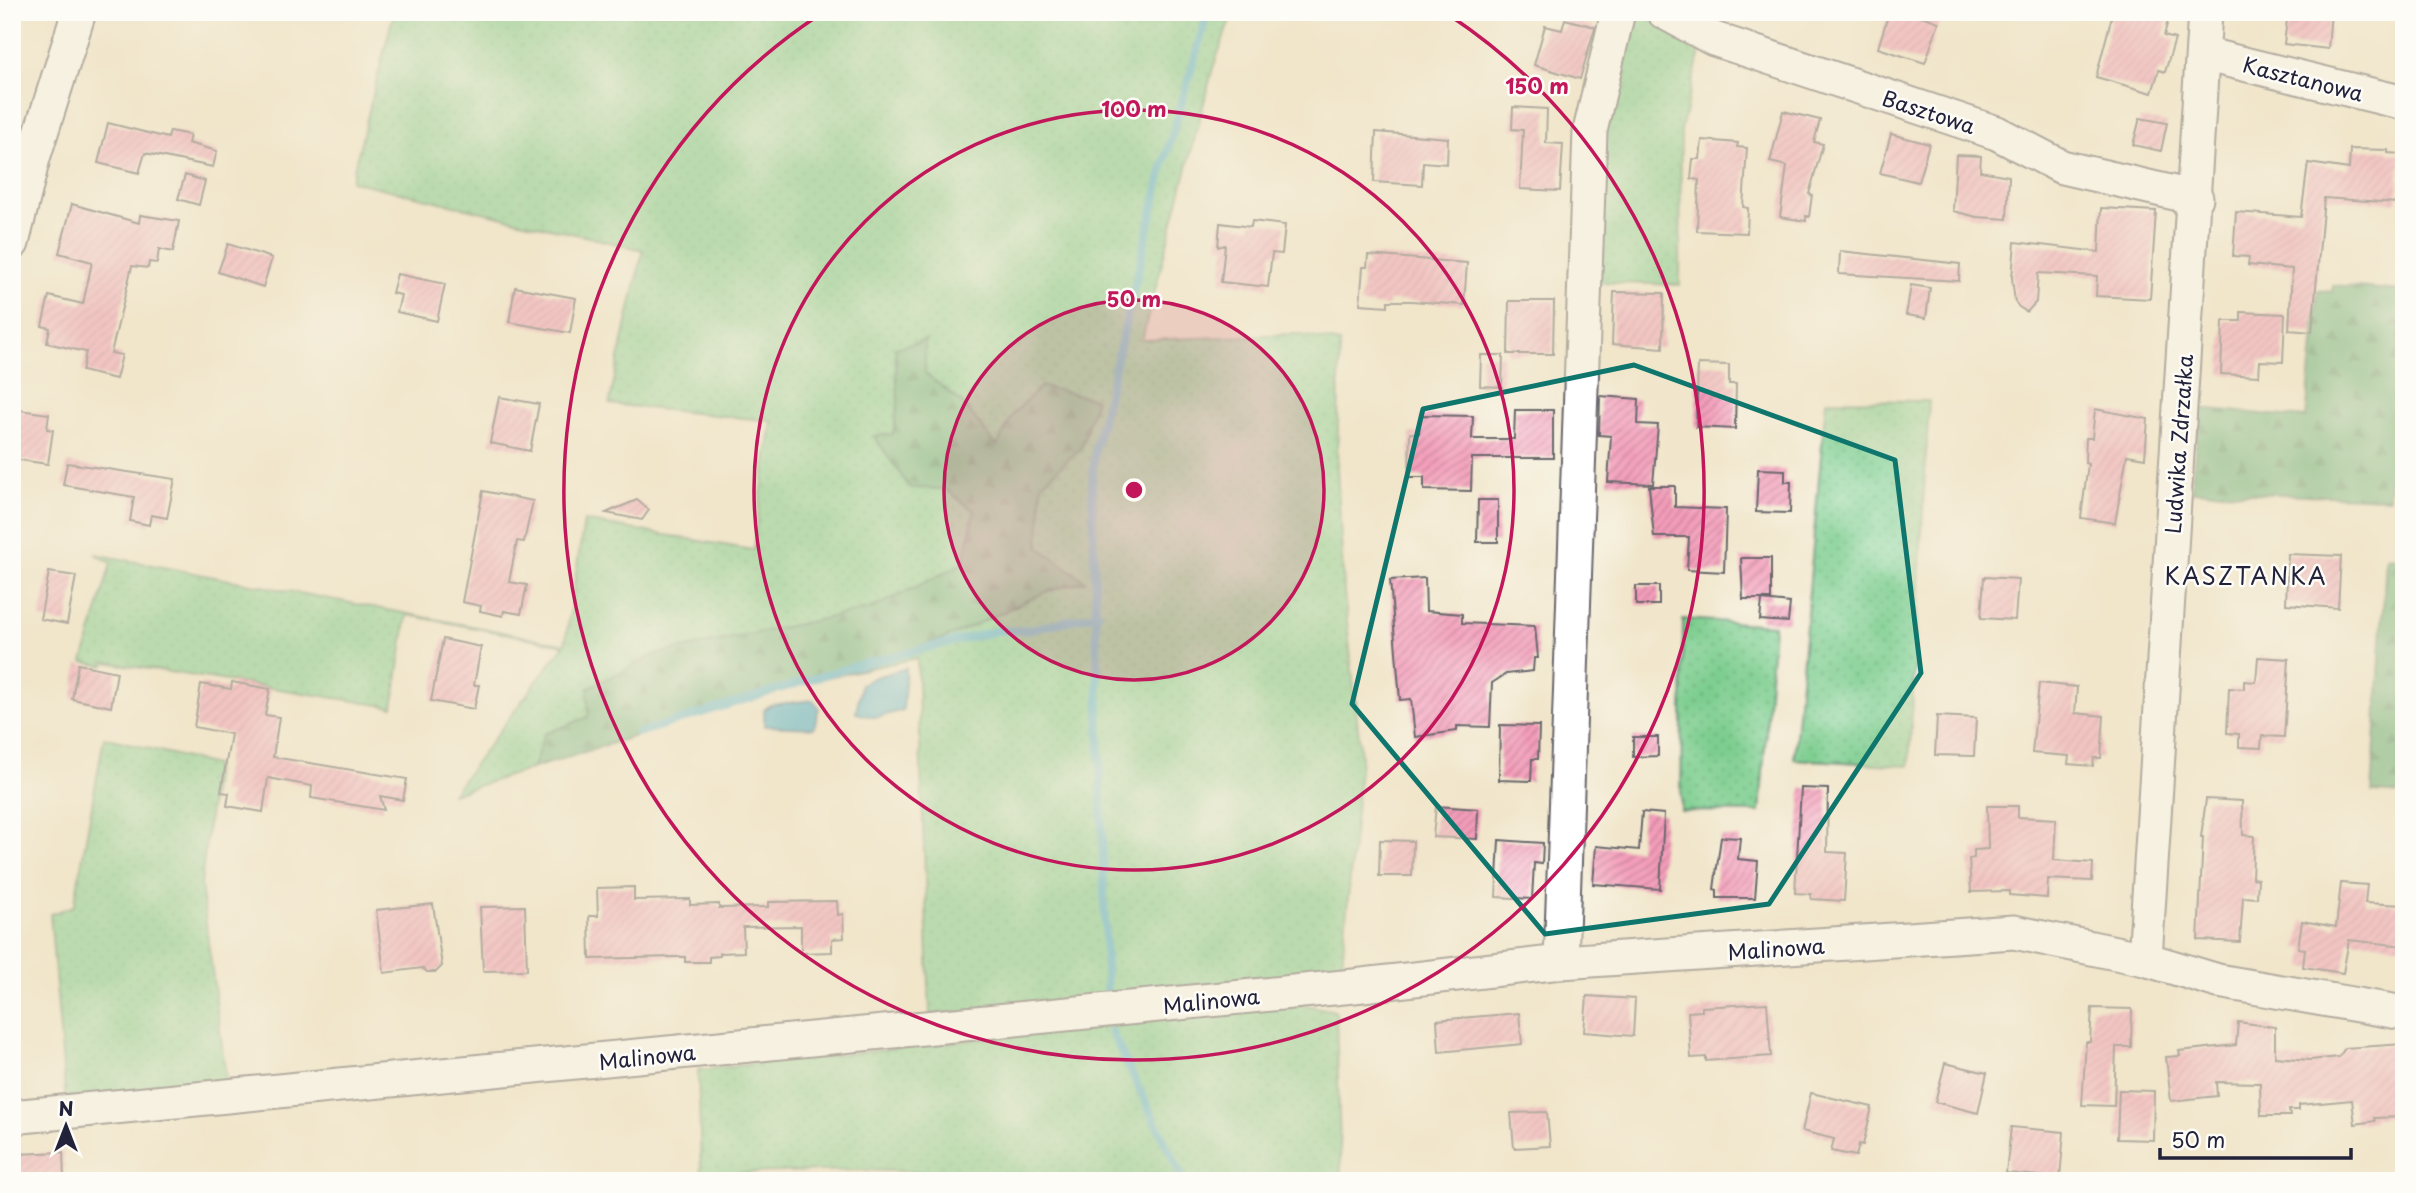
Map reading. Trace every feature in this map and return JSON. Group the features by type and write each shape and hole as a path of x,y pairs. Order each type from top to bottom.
{"street":[{"path":"12,243 33,158 79,12"},
{"path":"1561,962 1590,131 1618,12"},
{"name":"Basztowa","path":"1664,12 1714,39 1997,133 2062,167 2196,198"},
{"name":"Ludwika Zdrzałka","path":"2145,959 2196,198 2205,12"},
{"name":"Kasztanowa","path":"2203,54 2404,103"},
{"name":"Malinowa","path":"12,1117 649,1056 1561,962 2014,932 2145,959 2218,981 2404,1013"}],"highlighted area":[{"path":"1634,365 1895,460 1921,673 1769,904 1545,934 1352,704 1423,409"}],"green space":[{"path":"394,12 1233,12 1213,68 1142,340 1297,334 1340,343 1337,467 1344,592 1361,757 1341,975 930,1015 917,658 810,681 452,794 564,645 407,615 393,707 105,662 104,666 83,662 111,563 95,554 565,644 584,521 753,550 772,421 609,404 643,250 351,181"},
{"path":"1644,16 1702,44 1681,130 1680,285 1592,282 1598,145 1630,24"},
{"path":"2333,285 2403,291 2389,498 2191,491 2200,408 2306,418 2318,290 2332,292"},
{"path":"925,340 925,373 962,403 997,446 1013,414 1041,386 1096,399 1081,448 1042,484 1039,547 1085,581 1048,591 953,635 864,668 795,685 533,768 544,734 588,717 588,688 654,655 873,608 964,563 974,511 945,489 910,488 874,436 893,434 898,402 895,348"},
{"path":"1826,400 1929,401 1909,766 1794,759"},
{"path":"2386,557 2404,559 2404,794 2372,792"},
{"path":"1683,619 1774,625 1760,812 1681,811"},
{"path":"104,737 215,765 201,885 227,1085 66,1104 50,914 74,906"},
{"path":"1301,1004 1336,1011 1341,1181 956,1181 955,1173 859,1170 701,1174 698,1070"},
{"path":"1987,1173 2006,1173 2066,1181 1985,1181"}],"water":[{"path":"906,668 903,710 876,718 856,713 861,684"},
{"path":"813,700 819,708 814,728 764,726 764,710 770,705"}],"building":[{"path":"1889,12 1910,12 1939,22 1925,63 1878,48"},
{"path":"2113,12 2170,12 2164,36 2175,39 2165,72 2159,70 2152,93 2096,77"},
{"path":"2288,12 2331,12 2328,49 2284,44"},
{"path":"1565,19 1595,27 1580,79 1534,65 1545,26 1562,30"},
{"path":"1513,107 1547,109 1546,143 1563,144 1560,191 1520,189 1523,130 1512,129"},
{"path":"1783,111 1820,120 1814,142 1823,144 1809,194 1812,195 1806,221 1780,217 1787,166 1770,162"},
{"path":"2140,118 2167,123 2161,151 2133,145"},
{"path":"108,123 168,138 170,131 190,135 188,143 217,151 213,167 145,153 139,173 98,163"},
{"path":"1376,132 1448,138 1447,164 1423,162 1422,185 1374,182"},
{"path":"1891,134 1929,144 1918,182 1880,173"},
{"path":"1702,140 1738,143 1737,147 1747,148 1743,207 1748,208 1747,233 1697,231 1699,180 1691,179 1693,159 1700,159"},
{"path":"2350,149 2388,150 2388,153 2401,154 2397,203 2324,198 2312,332 2289,330 2292,269 2248,265 2249,257 2233,256 2236,212 2301,217 2308,163 2349,169"},
{"path":"1956,155 1981,156 1980,171 2009,176 2007,219 1977,217 1953,211"},
{"path":"185,175 205,181 199,205 178,199"},
{"path":"72,204 139,223 140,215 179,221 173,252 159,249 157,263 149,262 148,268 132,266 111,353 122,355 116,379 82,371 86,352 47,343 50,328 42,326 49,296 83,304 92,262 59,253"},
{"path":"2101,208 2156,211 2150,299 2096,296 2097,276 2038,273 2036,302 2027,312 2019,307 2015,302 2012,278 2015,242 2099,252"},
{"path":"1252,221 1285,225 1282,254 1272,253 1268,287 1221,282 1225,245 1218,247 1220,223 1251,227"},
{"path":"228,244 272,258 263,287 218,272"},
{"path":"1840,251 1960,264 1959,281 1839,274"},
{"path":"1368,255 1467,263 1464,305 1411,301 1388,301 1388,306 1360,304 1363,267 1367,267"},
{"path":"397,274 445,284 437,321 397,312 401,295 392,293"},
{"path":"1911,285 1930,288 1926,318 1906,315"},
{"path":"515,287 576,298 570,333 509,322"},
{"path":"1614,292 1664,293 1663,348 1612,344"},
{"path":"1509,301 1554,301 1553,354 1508,354"},
{"path":"2241,312 2285,314 2283,362 2260,361 2259,376 2221,374 2223,321 2241,321"},
{"path":"1481,355 1503,355 1502,387 1480,386"},
{"path":"1698,364 1729,365 1729,384 1736,384 1735,429 1696,427"},
{"path":"1600,396 1639,399 1638,424 1658,425 1653,484 1608,482 1611,436 1599,435"},
{"path":"499,397 539,404 530,451 490,443"},
{"path":"12,409 49,414 47,429 53,430 48,464 12,459"},
{"path":"2095,409 2148,419 2145,458 2127,455 2115,523 2081,518 2088,464 2085,463 2086,438 2092,438"},
{"path":"1515,410 1553,410 1553,458 1472,458 1471,491 1424,490 1424,477 1409,477 1410,433 1419,433 1420,415 1473,416 1472,439 1514,439"},
{"path":"67,463 175,479 167,518 151,515 149,525 130,521 134,497 63,485"},
{"path":"1758,469 1785,470 1785,482 1791,482 1790,513 1756,512"},
{"path":"1649,486 1675,486 1675,507 1726,509 1724,572 1687,570 1689,537 1654,537"},
{"path":"483,491 533,501 524,542 517,541 509,582 527,585 521,614 504,611 503,616 480,611 481,606 462,602"},
{"path":"637,500 649,510 642,520 606,513"},
{"path":"1478,500 1498,500 1498,542 1477,542"},
{"path":"2288,554 2341,556 2338,608 2286,604"},
{"path":"1741,558 1771,558 1771,599 1743,599"},
{"path":"49,572 76,576 67,624 40,619"},
{"path":"1984,577 2018,579 2015,620 1981,618"},
{"path":"1425,578 1426,611 1462,614 1462,623 1535,626 1538,658 1534,658 1533,671 1506,674 1492,683 1490,727 1457,726 1457,731 1415,737 1411,699 1400,700 1390,580"},
{"path":"1636,586 1659,586 1659,605 1636,605"},
{"path":"1762,600 1790,603 1788,622 1760,620"},
{"path":"443,639 481,647 474,685 479,685 474,709 431,701"},
{"path":"2258,657 2289,659 2284,737 2262,736 2261,748 2239,747 2239,734 2227,733 2229,688 2244,689 2244,681 2256,682"},
{"path":"78,664 117,672 111,707 72,699"},
{"path":"232,682 270,689 265,715 279,717 273,757 407,779 403,800 380,796 384,810 311,798 312,786 268,778 263,812 227,806 229,793 221,792 231,734 194,727 201,684 231,689"},
{"path":"2039,683 2077,687 2075,713 2104,716 2101,758 2094,758 2093,766 2068,764 2069,756 2032,753"},
{"path":"1937,716 1976,718 1974,756 1935,755"},
{"path":"1500,725 1539,726 1538,759 1532,759 1531,781 1499,780"},
{"path":"1633,737 1658,737 1658,756 1633,757"},
{"path":"1801,788 1828,789 1827,852 1847,853 1844,901 1811,899 1811,894 1795,893"},
{"path":"2206,799 2242,801 2243,835 2254,836 2252,878 2258,879 2257,898 2243,897 2240,942 2198,940 2201,837"},
{"path":"1436,806 1478,809 1477,839 1433,837"},
{"path":"1987,806 2018,806 2018,817 2056,819 2054,860 2093,863 2092,881 2048,879 2047,898 2009,895 2009,891 1971,892 1969,859 1974,858 1974,850 1988,849"},
{"path":"1642,812 1664,814 1660,889 1593,884 1596,846 1639,850"},
{"path":"1721,837 1740,838 1738,859 1758,861 1755,898 1717,898 1717,890 1714,889"},
{"path":"1380,840 1413,841 1412,876 1379,876"},
{"path":"1499,840 1543,843 1542,864 1534,863 1532,899 1496,897"},
{"path":"2341,883 2367,885 2365,903 2404,905 2404,946 2349,940 2343,973 2303,967 2305,949 2298,948 2302,921 2336,927"},
{"path":"634,887 634,900 690,899 690,905 719,904 719,908 768,907 768,902 837,901 838,915 843,914 844,938 832,939 832,952 801,953 801,926 743,927 744,952 720,953 720,956 709,957 709,962 685,962 685,957 590,959 589,916 598,916 597,888"},
{"path":"433,904 442,966 436,972 427,972 422,968 384,973 376,910"},
{"path":"525,906 527,970 483,971 480,907"},
{"path":"1587,996 1635,999 1633,1036 1584,1032"},
{"path":"1767,1003 1771,1056 1706,1061 1706,1057 1691,1058 1688,1012 1702,1011 1702,1007"},
{"path":"2092,1008 2132,1009 2131,1047 2116,1047 2114,1106 2082,1105 2086,1042 2090,1042"},
{"path":"1519,1013 1522,1044 1439,1052 1437,1020"},
{"path":"2238,1022 2275,1027 2275,1057 2310,1060 2339,1057 2345,1048 2404,1044 2404,1117 2374,1118 2375,1121 2355,1124 2352,1100 2299,1105 2299,1110 2289,1110 2290,1116 2261,1116 2260,1083 2216,1082 2217,1096 2171,1101 2166,1057 2180,1056 2179,1051 2236,1045"},
{"path":"1945,1063 1987,1073 1978,1113 1935,1102"},
{"path":"2119,1090 2154,1091 2153,1140 2117,1139"},
{"path":"1811,1093 1872,1107 1863,1145 1859,1144 1856,1156 1831,1151 1834,1139 1802,1131"},
{"path":"1547,1112 1550,1146 1514,1148 1511,1113"},
{"path":"2011,1127 2064,1132 2060,1178 2006,1173"},
{"path":"63,1152 64,1181 18,1181 17,1154"}],"waterway":[{"path":"1107,997 1092,483 1095,450 1164,163 1208,12"},
{"path":"638,733 854,666 996,631 1027,630 1098,614"},
{"path":"1111,1031 1184,1181"}],"district":[{"name":"KASZTANKA","path":"2246,575"}]}
